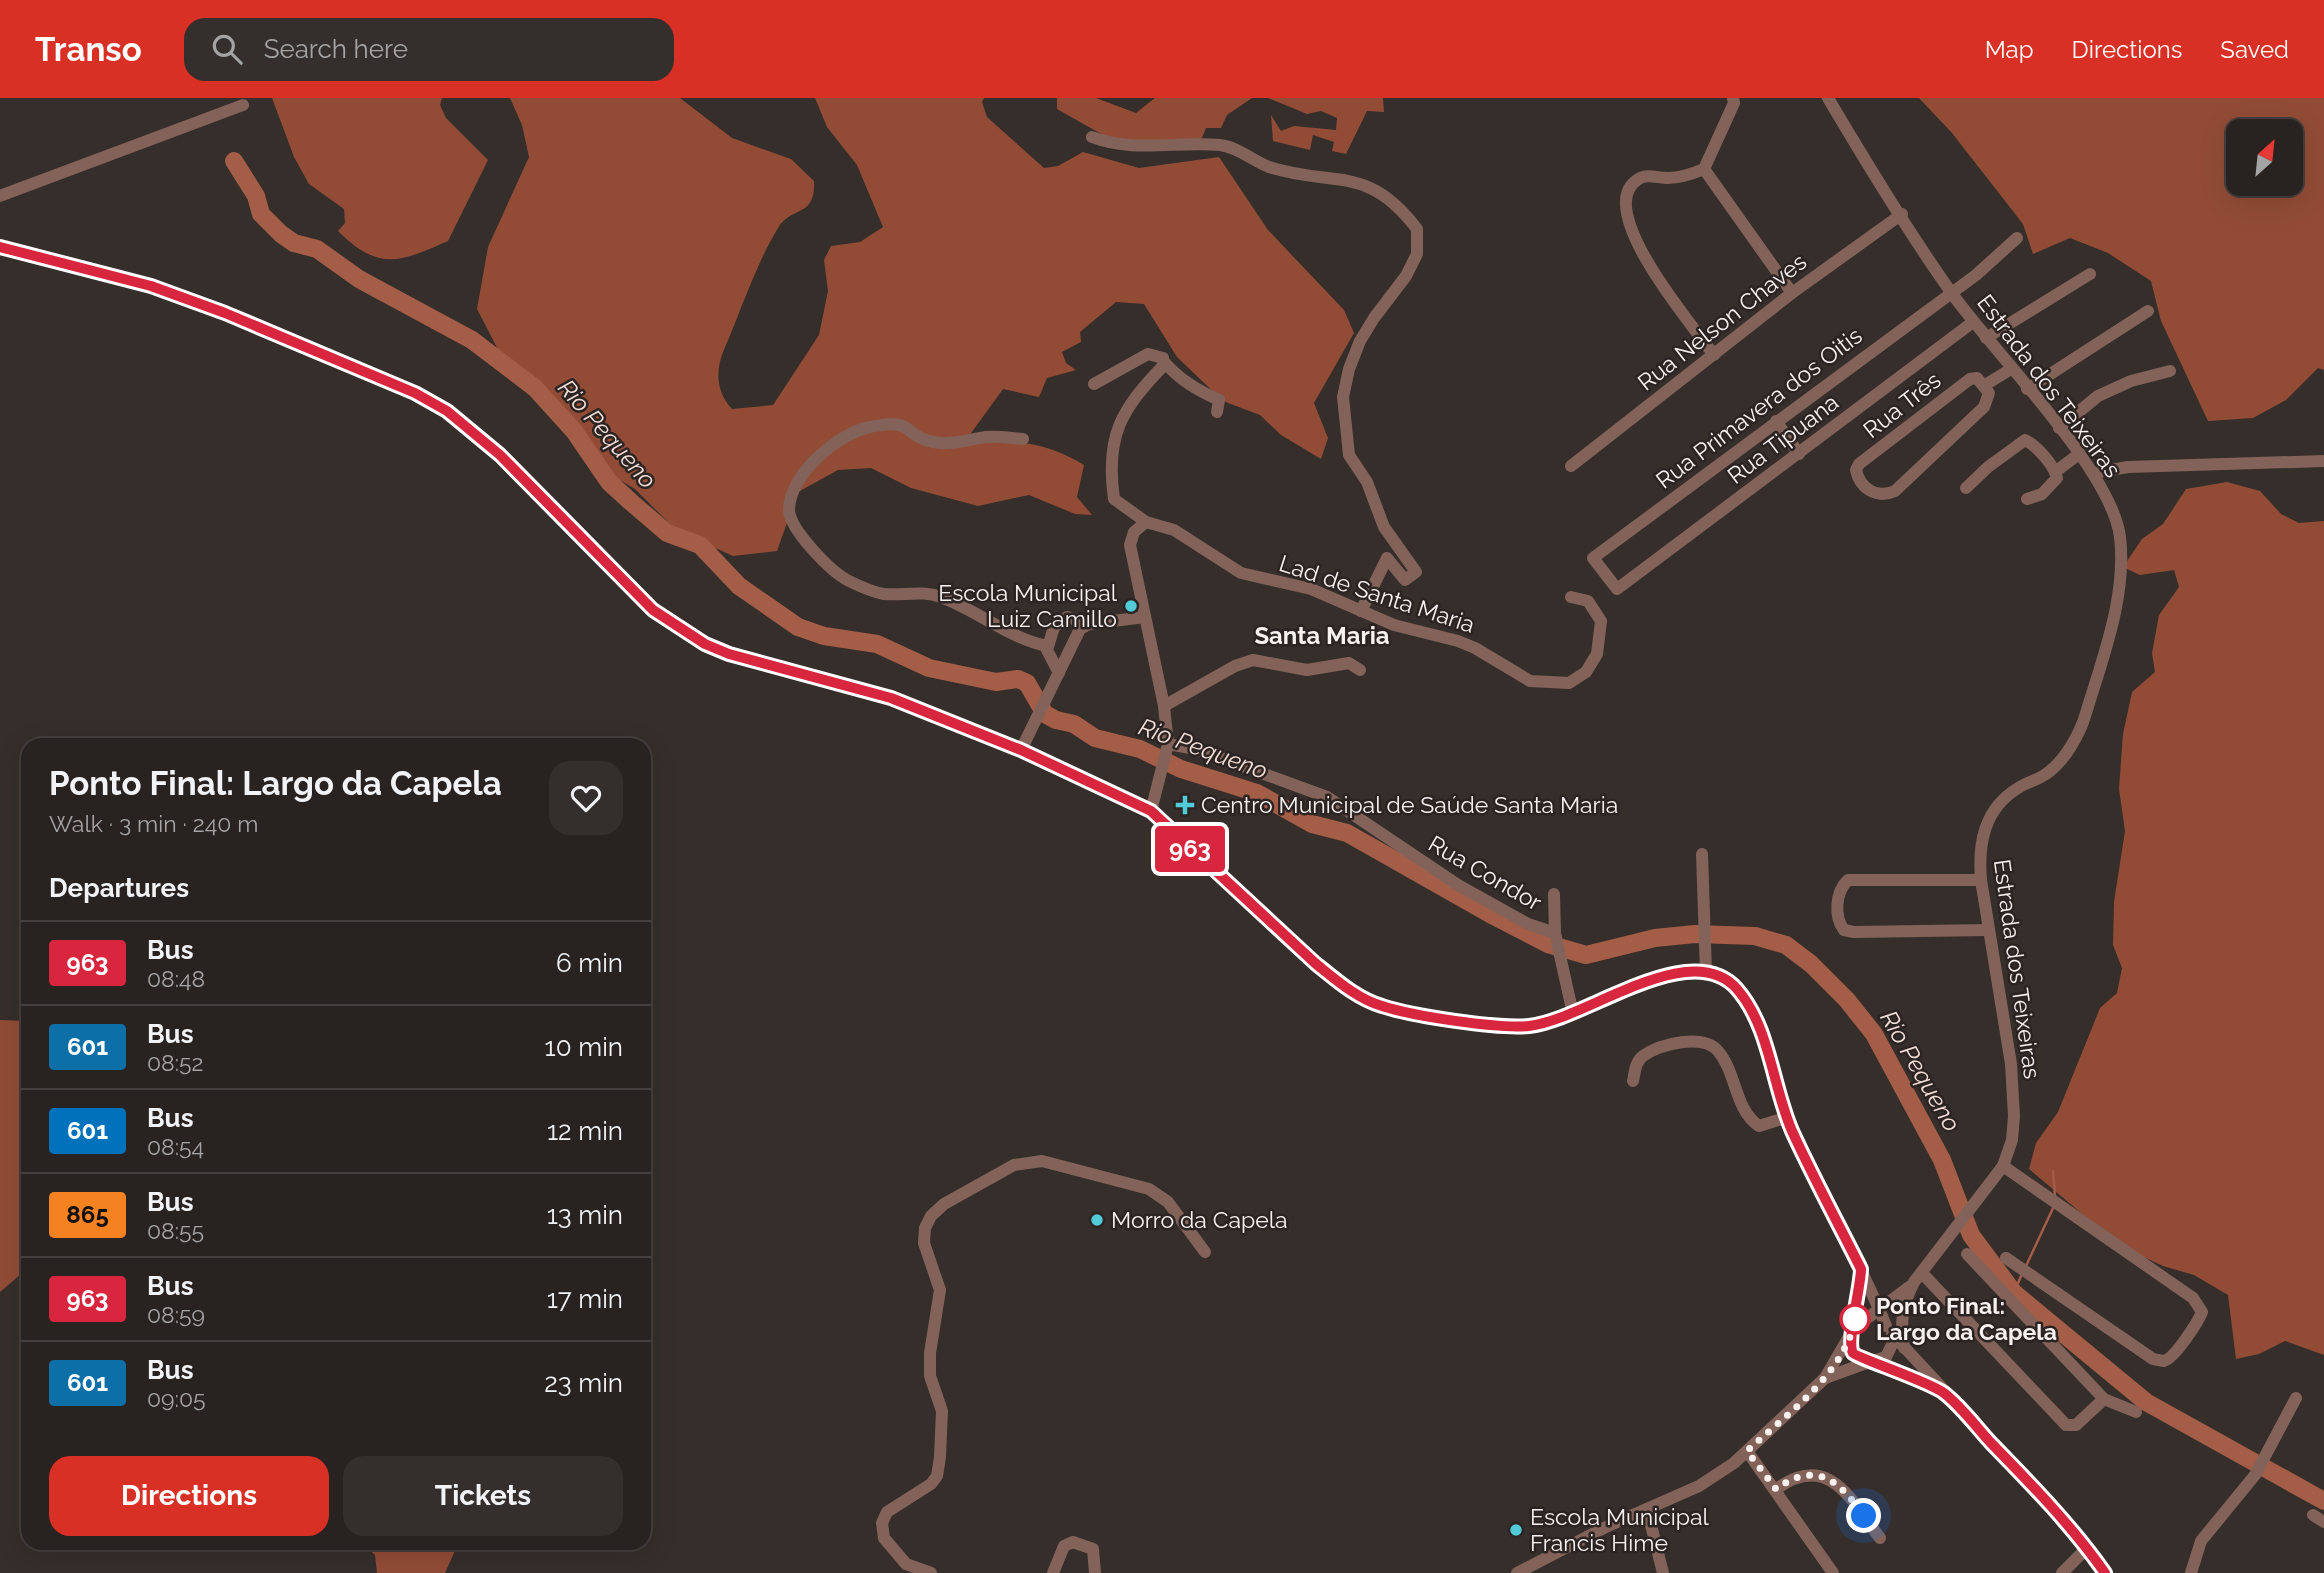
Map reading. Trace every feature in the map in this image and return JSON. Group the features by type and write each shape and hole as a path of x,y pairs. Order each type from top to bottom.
{"street":[{"name":"Estrada dos Teixeiras","path":"1828,98 1951,292 2093,473 2116,516 2120,537 2119,590 2085,718 2059,762 2046,775 2018,788 2000,802 1988,819 1979,854 2011,1064 2014,1116 2012,1140 2003,1167 1918,1277 1866,1320"},
{"path":"1714,355 1666,289 1630,232 1625,218 1627,193 1631,184 1640,177 1688,176 1704,169 1733,101"},
{"path":"0,196 243,105"},
{"path":"1092,137 1112,145 1222,146 1270,167 1356,182 1385,194 1418,229 1417,254 1360,341 1343,390 1344,432 1349,455 1367,482 1384,527 1416,572 1405,580 1387,558 1361,611"},
{"path":"1704,169 1792,293"},
{"name":"Rua Nelson Chaves","path":"1571,466 1792,293 1902,214"},
{"name":"Rua Primavera dos Oitis","path":"1617,589 1593,558 1976,275 2017,238"},
{"path":"0,247 151,286 225,313 415,393 447,411 500,455 653,610 682,631 729,654 891,698 1021,750 1151,811 1270,924 1341,984 1381,1006 1495,1025 1528,1026 1573,1014 1657,977 1684,971 1724,978 1750,1005 1759,1023 1788,1117 1895,1336"},
{"path":"1986,338 2090,274"},
{"path":"2027,389 2148,311"},
{"name":"Rua Tipuana","path":"1617,589 1973,322"},
{"path":"1094,384 1148,354 1160,355 1175,375 1197,390 1219,400 1217,412"},
{"name":"Lad de Santa Maria","path":"1164,362 1124,412 1112,453 1114,499 1146,522 1174,530 1241,573 1311,589 1426,635 1458,641 1531,681 1557,685 1569,683 1586,672 1597,654 1601,621 1588,601 1571,597"},
{"path":"1987,389 2011,369"},
{"path":"2059,428 2098,396 2131,381 2170,370"},
{"name":"Rua Três","path":"1977,378 1987,389 1984,407 1895,491 1886,495 1873,493 1857,477 1859,464 1970,379 1977,378"},
{"path":"1776,421 1799,454"},
{"path":"1023,439 990,437 936,443 900,423 867,427 835,444 811,463 792,497 789,509 792,523 807,542 839,576 850,582 886,594 936,595 1027,640 1047,646"},
{"path":"1966,488 2018,442 2025,440 2034,445 2055,472"},
{"path":"2027,499 2053,486 2055,472 2079,454"},
{"path":"2093,473 2128,467 2324,461"},
{"path":"1146,522 1133,532 1130,545 1164,706 1167,748 1151,811"},
{"path":"1021,750 1078,631 1089,624 1145,617"},
{"path":"1059,673 1050,662 1047,646 1061,618 1076,618 1089,624"},
{"path":"1164,706 1235,666 1254,660 1307,670 1349,663 1360,670"},
{"name":"Rua Condor","path":"1167,748 1196,749 1326,797 1458,885 1555,936"},
{"path":"1702,855 1706,973"},
{"path":"1982,880 1848,880 1839,898 1839,922 1844,930 1854,932 1989,930"},
{"path":"1555,894 1555,936 1573,1014"},
{"path":"1633,1081 1636,1065 1643,1056 1699,1039 1712,1044 1721,1054 1748,1118 1759,1126 1788,1117"},
{"path":"931,1573 906,1564 884,1538 882,1524 887,1513 931,1484 937,1476 942,1411 930,1376 930,1353 940,1290 924,1242 925,1228 931,1216 944,1204 1014,1165 1042,1161 1149,1189 1168,1202 1205,1252"},
{"path":"2003,1167 2193,1298 2202,1312 2197,1324 2170,1357 2164,1361 2153,1359 2006,1258"},
{"path":"1967,1254 2104,1399 2136,1412"},
{"path":"1861,1269 1852,1331 1853,1353 1944,1393"},
{"name":"Estrada dos Teixeiras","path":"1895,1336 1903,1306 1918,1277"},
{"path":"1918,1277 2066,1425 2076,1425 2104,1399"},
{"path":"1869,1284 1883,1293 1898,1296"},
{"path":"1517,1573 1699,1486 1747,1451 1825,1378 1852,1331 1866,1320 1877,1320 1895,1336 1944,1393 2048,1502 2105,1573"},
{"path":"1825,1378 1886,1357 1895,1336"},
{"path":"2191,1573 2201,1541 2255,1475 2296,1398"},
{"path":"1747,1451 1833,1573"},
{"path":"1776,1489 1805,1473 1822,1476 1836,1484 1853,1501 1880,1538"},
{"path":"1647,1509 1663,1573"},
{"path":"1053,1573 1065,1546 1073,1542 1093,1549 1095,1573"},
{"path":"2062,1573 2087,1548"}],"shaded area":[{"path":"272,98 442,98 440,105 446,118 488,160 448,241 416,254 390,259 378,258 353,244 338,231 345,223 344,209 309,184 294,157"},
{"path":"510,98 680,98 732,138 791,159 814,181 811,201 783,221 770,243 723,352 719,368 720,389 732,409 773,405 819,335 828,291 824,260 831,246 860,242 883,227 857,165 827,127 815,98 984,98 982,102 987,117 1044,168 1058,166 1083,152 1139,168 1219,157 1268,230 1344,310 1354,333 1314,403 1328,438 1321,459 1281,435 1260,415 1223,401 1177,357 1144,304 1116,302 1080,332 1081,342 1062,352 1066,363 1076,370 1047,378 1039,397 1003,389 966,440 1041,446 1084,465 1077,497 1092,515 1075,514 1029,495 978,506 911,488 871,468 838,470 798,492 777,551 733,556 676,530 635,489 591,463 550,403 505,363 477,309 488,247 529,157 522,125"},
{"path":"1057,98 1096,98 1136,113 1155,98 1252,98 1227,115 1221,128 1206,128 1201,140 1119,144 1057,109"},
{"path":"1268,98 1383,98 1384,112 1367,111 1346,154 1332,151 1334,142 1313,135 1310,150 1273,141 1271,115 1281,131 1294,126 1336,130 1337,118 1321,111 1307,114"},
{"path":"1919,98 2324,98 2324,370 2318,368 2286,400 2253,418 2208,421 2161,321 2151,281 2108,253 2070,238 2033,254 2023,224 1952,133"},
{"path":"2227,482 2260,491 2281,514 2299,523 2324,521 2324,1355 2285,1341 2259,1354 2236,1359 2228,1295 2194,1275 2163,1266 2120,1246 2029,1169 2036,1143 2058,1112 2100,1008 2117,993 2122,968 2113,945 2114,902 2125,831 2119,789 2123,734 2132,692 2155,672 2152,653 2159,615 2179,587 2174,570 2140,575 2123,567 2142,539 2163,524 2186,489"},
{"path":"0,1020 21,1021 21,1274 0,1292"},
{"path":"370,1550 455,1550 445,1573 377,1573 375,1555"}],"waterway":[{"name":"Rio Pequeno","path":"234,161 256,196 261,214 281,234 294,243 317,249 359,279 472,340 535,388 574,431 609,482 632,503 667,533 700,545 739,586 798,627 824,636 877,644 929,668 996,682 1018,679 1027,683 1045,714 1056,720 1074,724 1095,738 1140,749 1181,769 1257,793 1312,824 1347,833 1548,944 1586,955 1655,938 1695,934 1755,936 1786,945 1811,964 1847,1000 1874,1034 1942,1160 1971,1235 2014,1293 2146,1402 2324,1501"},
{"path":"2053,1171 2055,1196"},
{"path":"2026,1266 2054,1206"},
{"path":"2014,1293 2021,1276"}],"bus line":[{"name":"963","path":"0,247 151,286 225,313 415,393 447,411 500,455 653,610 682,631 729,654 830,679 891,698 1021,750 1151,811 1315,963 1341,984 1381,1006 1495,1025 1528,1026 1573,1014 1657,977 1684,971 1712,973 1724,978 1735,986 1750,1005 1759,1023 1776,1087 1793,1131 1861,1269 1861,1285 1850,1341 1853,1353 1863,1361 1878,1362 1944,1393 2048,1502 2105,1573"}],"place":[{"name":"Escola Municipal Luiz Camillo","path":"1131,606"},
{"name":"Centro Municipal de Saúde Santa Maria","path":"1185,805"},
{"name":"Morro da Capela","path":"1097,1220"},
{"name":"Ponto Final: Largo da Capela","path":"1855,1319"},
{"name":"Escola Municipal Francis Hime","path":"1516,1530"}],"district":[{"name":"Santa Maria","path":"1322,636"}],"route":[{"path":"1855,1319 1856,1316 1854,1328 1843,1351 1825,1378 1747,1451 1776,1489 1805,1473 1822,1476 1836,1484 1864,1516"}]}
